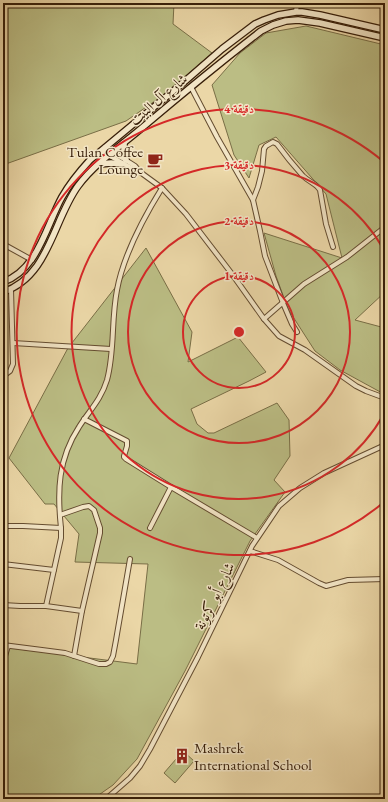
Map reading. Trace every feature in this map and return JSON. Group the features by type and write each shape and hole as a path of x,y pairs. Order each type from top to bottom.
{"street":[{"path":"296,12 297,3"},
{"name":"شارع آل البيت","path":"3,282 8,281 17,275 32,260 41,244 56,209 68,187 80,170 222,49 256,24 278,15 296,12 320,15 385,30"},
{"name":"شارع آل البيت","path":"3,292 12,289 22,282 36,267 48,247 75,191 99,164 226,58 261,31 286,21 298,20 320,23 385,38"},
{"path":"191,87 217,137 253,200 264,252 283,303 297,332"},
{"path":"253,200 262,171 264,149 273,142 277,144 302,176 315,184 320,190 326,224 333,247"},
{"path":"124,143 124,162"},
{"path":"103,149 137,168 140,172 162,188 186,214 234,276 264,319 279,336 305,350 356,386 385,398"},
{"path":"99,164 124,162"},
{"path":"46,606 62,534 59,489 64,458 70,442 100,397 107,380 112,349 117,290 121,274 128,254 144,219 162,188"},
{"path":"264,319 304,284 347,257 385,227"},
{"path":"3,244 32,260"},
{"path":"3,374 8,373 13,367 12,289"},
{"path":"13,343 112,349"},
{"path":"84,419 127,441 128,446 124,457 257,538"},
{"name":"شارع أبو كرتونة","path":"106,799 130,778 140,766 198,657 250,551 279,506 312,480 332,469 385,445"},
{"path":"150,528 171,487"},
{"path":"60,515 89,506 94,510 100,528 99,540 82,611 74,656"},
{"path":"3,526 61,528"},
{"path":"250,551 278,560 326,586 348,580 385,579"},
{"path":"3,663 5,646 56,652 99,664 106,664 111,661 130,560"},
{"path":"3,564 54,570"},
{"path":"3,605 46,606 82,611"}],"green space":[{"path":"3,3 174,3 173,24 212,53 168,92 126,121 3,165"},
{"path":"306,26 385,45 385,292 355,320 385,328 384,394 340,370 315,351 288,309 276,276 264,233 342,258 326,194 276,137 259,145 249,178 234,155 212,85 240,53 266,33"},
{"path":"146,248 192,332 188,362 238,337 266,372 191,409 197,424 208,433 214,433 277,403 289,420 290,456 274,480 285,492 250,541 185,671 137,759 113,785 93,799 3,799 3,647 137,664 148,564 75,562 79,534 54,504 45,504 9,458 68,348"},
{"path":"183,751 194,761 175,783 164,773"}],"place":[{"name":"Tulan Coffee Lounge","path":"155,160"},
{"name":"Mashrek International School","path":"182,756"}]}
